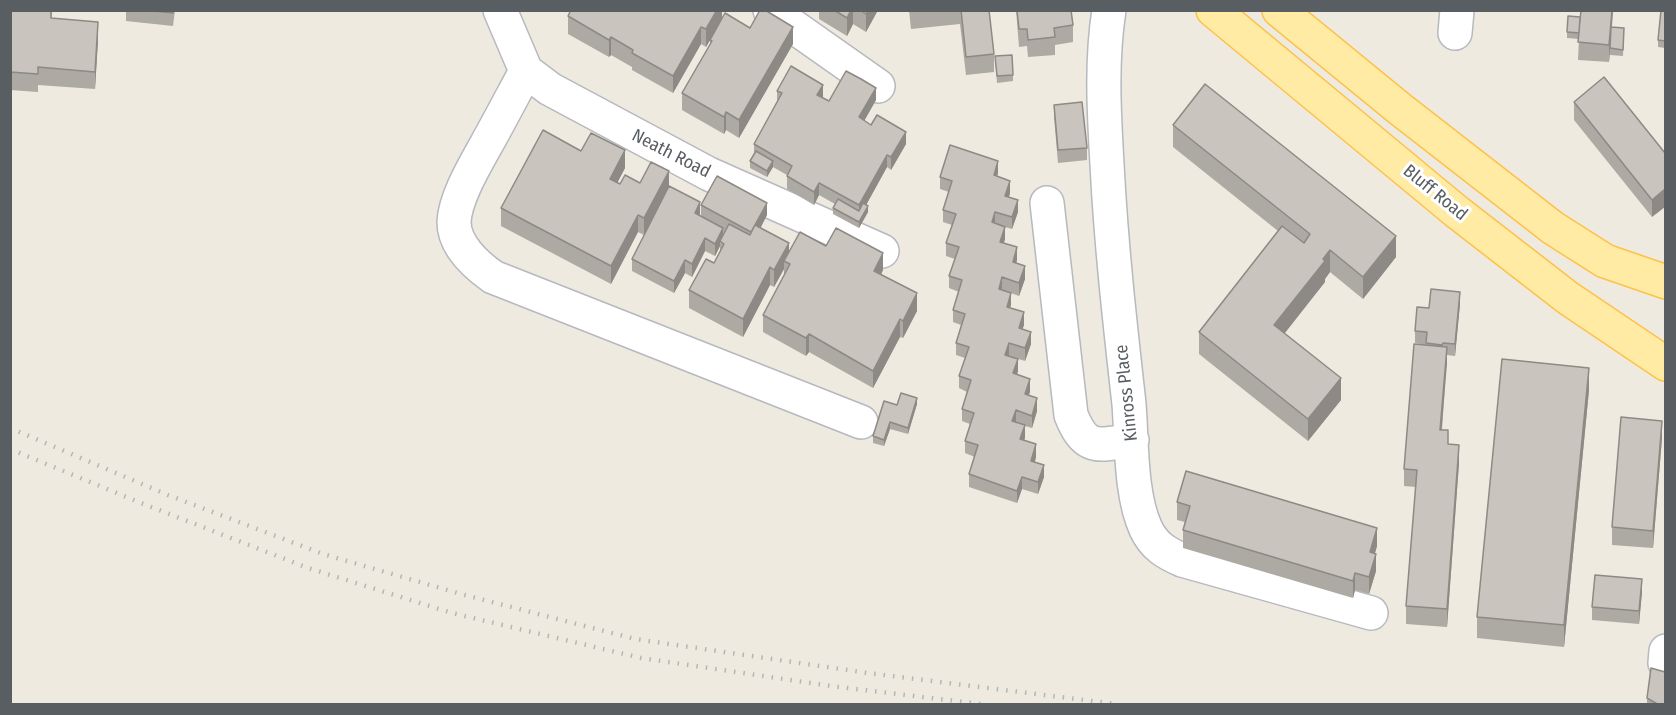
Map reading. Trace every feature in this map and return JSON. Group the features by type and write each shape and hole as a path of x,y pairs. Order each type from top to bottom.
{"main road":[{"name":"Bluff Road","path":"1213,10 1457,212 1558,291 1665,364"},
{"path":"1279,10 1400,109 1553,228 1605,261 1665,305"},
{"path":"1605,261 1665,282"}],"street":[{"path":"500,10 526,71 471,174 457,208 454,223 458,236 477,266 493,277 861,422"},
{"path":"771,10 878,86"},
{"name":"Kinross Place","path":"1109,10 1104,46 1110,223 1135,484 1139,512 1146,529 1154,543 1165,552 1182,560 1371,613"},
{"name":"Neath Road","path":"526,71 579,106 709,174 882,250"},
{"path":"1047,203 1071,415 1083,438 1091,443 1100,445 1132,440"},
{"path":"1665,651 1665,663"}],"building":[{"path":"10,10 51,10 51,18 98,22 95,72 38,67 38,74 10,72"},
{"path":"144,10 174,10 173,13"},
{"path":"571,10 717,10 706,29 701,27 673,76 632,53 633,50 611,37 609,40 568,16"},
{"path":"760,10 765,10 793,27 739,120 726,112 724,117 682,93 712,41 710,40 725,13 750,28"},
{"path":"834,10 851,10 847,18"},
{"path":"961,10 989,10 994,54 966,57"},
{"path":"1017,10 1071,10 1073,25 1054,28 1055,37 1028,40 1027,29 1019,29"},
{"path":"1581,10 1612,10 1609,45 1578,42"},
{"path":"1661,10 1665,10 1665,41 1658,40"},
{"path":"1568,16 1580,17 1579,33 1567,32"},
{"path":"1611,27 1624,28 1623,50 1610,48"},
{"path":"1012,55 1013,75 997,76 995,56"},
{"path":"791,66 823,85 817,95 829,101 846,71 861,79 876,88 859,117 871,125 877,115 906,132 891,157 887,155 859,205 819,183 814,192 787,176 792,166 754,144 782,93 777,91"},
{"path":"1604,77 1665,153 1665,189 1652,200 1574,102"},
{"path":"1205,84 1396,236 1363,277 1330,250 1323,259 1325,261 1274,325 1341,378 1308,419 1199,332 1282,226 1304,243 1310,234 1173,125"},
{"path":"1082,102 1087,148 1058,150 1054,105"},
{"path":"543,130 581,151 591,133 625,150 610,179 620,184 625,175 640,183 651,162 669,171 644,218 638,215 611,266 501,208"},
{"path":"950,145 998,161 994,175 1010,181 1005,196 1018,200 1012,217 995,212 992,222 1005,227 1000,242 1017,247 1013,262 1025,266 1019,283 1002,277 999,289 1011,293 1007,307 1024,312 1019,328 1031,332 1025,348 1009,343 1005,355 1018,359 1013,373 1030,379 1025,394 1037,398 1032,416 1016,410 1012,421 1025,425 1020,439 1036,444 1031,461 1044,465 1038,482 1022,477 1017,491 969,474 978,445 965,441 974,413 962,409 971,380 959,376 969,347 956,343 965,314 953,310 962,280 949,276 959,247 946,243 956,214 943,210 952,181 940,177"},
{"path":"756,151 773,161 767,171 750,161"},
{"path":"717,176 767,203 751,232 701,205"},
{"path":"669,186 700,202 695,213 723,228 715,244 705,238 692,264 685,260 674,281 632,259"},
{"path":"838,199 859,211 863,203 868,206 859,222 833,208"},
{"path":"729,224 750,235 755,225 789,243 774,270 770,267 743,319 689,290 706,259 714,263 724,244 720,241"},
{"path":"836,228 883,253 874,271 917,293 903,321 900,319 873,371 809,334 806,338 763,315 790,264 784,261 800,232 826,246"},
{"path":"1431,289 1460,292 1455,344 1426,343 1427,332 1415,331 1417,307 1429,308"},
{"path":"1414,344 1447,347 1440,430 1448,430 1448,444 1459,445 1447,609 1406,606 1417,470 1404,469"},
{"path":"1502,359 1589,368 1564,625 1477,617"},
{"path":"901,393 917,398 908,428 890,422 884,440 873,436 884,401 897,405"},
{"path":"1621,417 1662,421 1653,531 1612,527"},
{"path":"1186,471 1377,528 1370,552 1376,554 1369,577 1355,573 1353,581 1183,530 1190,506 1177,502"},
{"path":"1595,575 1642,579 1639,611 1592,607"},
{"path":"1651,668 1665,672 1665,705 1659,705 1647,698"}],"railway":[{"path":"10,428 168,495 323,554 461,594 635,639 868,673 1116,704"},
{"path":"10,449 308,568 452,613 641,658 831,686 981,704"}]}
